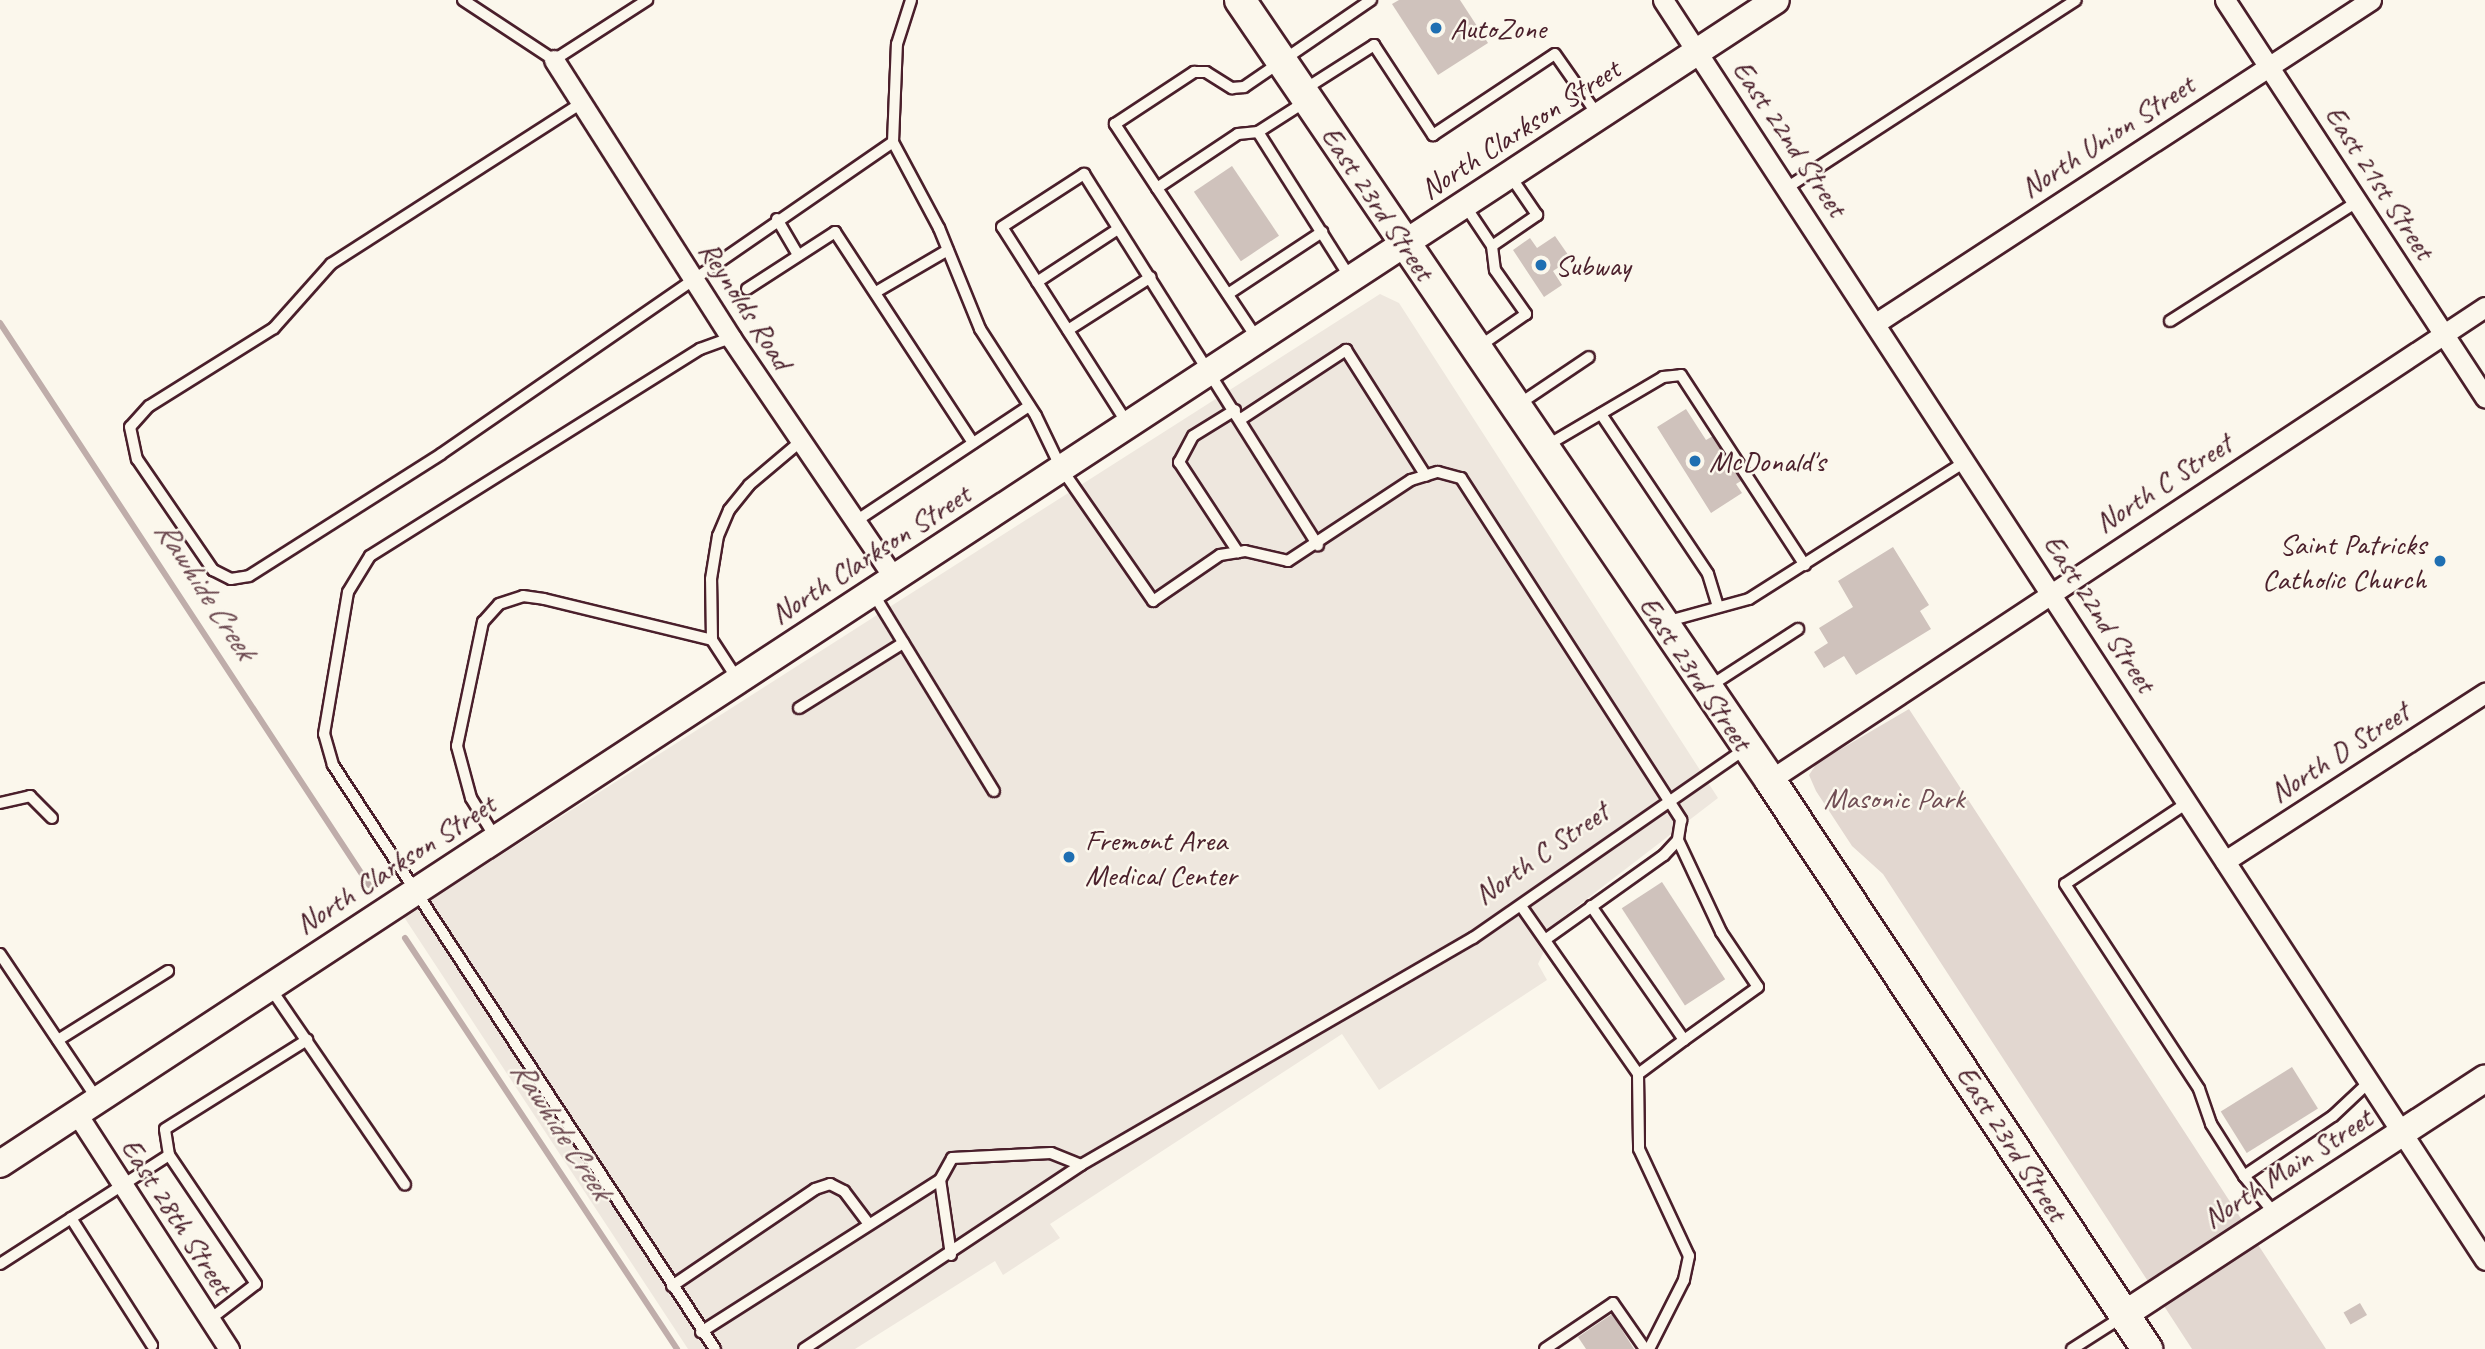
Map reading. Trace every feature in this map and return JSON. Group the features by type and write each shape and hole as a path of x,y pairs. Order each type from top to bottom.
{"main road":[{"name":"East 23rd Street","path":"1240,0 1770,780 2147,1349"}],"street":[{"name":"East 22nd Street","path":"1663,0 2051,590 2485,1260"},
{"name":"North Clarkson Street","path":"0,1164 1776,0"},
{"name":"East 21st Street","path":"2225,0 2485,397"},
{"name":"North Union Street","path":"1876,323 2371,0"},
{"name":"Reynolds Road","path":"554,60 731,338 894,578"},
{"name":"North C Street","path":"1770,780 2051,590 2485,307"},
{"name":"North D Street","path":"2225,861 2485,693"},
{"name":"North Main Street","path":"2125,1314 2485,1078"},
{"name":"East 28th Street","path":"87,1107 120,1185 229,1349"}],"lane":[{"path":"463,0 554,60 647,0"},
{"path":"911,0 897,44 893,142 948,250 980,329 1029,406 1061,468 1153,601 1220,555 1238,552 1288,561 1318,546 1411,480 1438,472 1461,478 1669,799 1681,820 1678,840 1721,932 1758,987 1638,1074"},
{"path":"1258,340 1115,124 1194,72 1206,72 1232,88 1244,87 1371,0"},
{"path":"1787,187 2076,0"},
{"path":"1157,188 1238,134 1258,132 1374,45 1433,135 1555,54 1598,116"},
{"path":"580,104 331,264 274,328 149,406 130,427 137,459 213,570 230,579 249,576 441,454 694,280 776,219 893,142"},
{"path":"1258,132 1352,279"},
{"path":"1129,425 1002,227 1084,174 1212,371 1318,546"},
{"path":"1492,246 1537,215 1509,174"},
{"path":"2170,321 2357,202"},
{"path":"1464,204 1492,246 1495,270 1526,314 1477,349"},
{"path":"776,219 798,255"},
{"path":"1037,282 1118,229"},
{"path":"747,289 835,232 973,443"},
{"path":"1228,295 1322,232"},
{"path":"876,292 948,250"},
{"path":"1068,330 1151,277"},
{"path":"715,1349 701,1332 333,765 324,734 348,592 359,567 700,349 731,338"},
{"path":"1238,552 1180,462 1193,436 1238,414 1346,350 1426,476"},
{"path":"1515,406 1589,357"},
{"path":"1543,448 1663,377 1681,375 1805,565"},
{"path":"856,521 1029,406"},
{"path":"1601,414 1708,574 1718,606"},
{"path":"738,680 712,640 710,579 718,536 729,510 749,485 802,441"},
{"path":"1661,623 1749,599 1965,462"},
{"path":"872,592 994,791"},
{"path":"495,838 471,798 457,746 483,622 499,604 523,596 544,599 712,640"},
{"path":"1706,688 1798,629"},
{"path":"799,708 903,643"},
{"name":"North C Street","path":"804,1349 951,1255 1081,1165 1521,906 1669,799 1747,748"},
{"path":"0,803 30,796 52,818"},
{"path":"2187,803 2065,884 2199,1089 2211,1124 2244,1176 2275,1215"},
{"path":"1545,940 1678,840"},
{"path":"1521,906 1638,1074 1639,1149 1689,1256 1684,1280 1647,1349 1613,1303 1545,1349"},
{"path":"1591,906 1684,1040"},
{"path":"0,954 58,1040 87,1107"},
{"path":"58,1040 168,971"},
{"path":"270,986 405,1185"},
{"path":"209,1321 256,1284 169,1155 165,1129 307,1040"},
{"path":"2244,1176 2333,1116 2368,1083"},
{"path":"701,1332 868,1223 940,1180 952,1158 1051,1153 1081,1165"},
{"path":"0,1264 169,1155"},
{"path":"940,1180 951,1255"},
{"path":"672,1286 815,1189 830,1184 844,1191 868,1223"},
{"path":"71,1218 152,1345"},
{"path":"2072,1349 2125,1314"}],"shaded area":[{"name":"Fremont Area Medical Center","path":"1380,294 1399,303 1718,798 1558,921 1538,964 1547,980 1379,1090 1342,1034 1050,1224 1060,1238 1003,1275 995,1261 855,1349 688,1349 404,917"}],"green space":[{"name":"Masonic Park","path":"1909,709 2326,1349 2192,1349 1883,874 1852,846 1816,791 1809,775 1817,763"}],"building":[{"path":"1399,0 1460,0 1488,43 1438,75 1392,4"},
{"path":"1232,166 1279,236 1241,261 1194,192"},
{"path":"1555,236 1571,259 1553,271 1562,285 1544,297 1513,250 1530,238 1537,248"},
{"path":"1686,409 1706,440 1713,436 1741,481 1736,484 1742,493 1711,513 1657,427"},
{"path":"1893,547 1929,605 1920,611 1931,629 1856,675 1844,656 1824,668 1814,652 1828,643 1819,628 1853,607 1838,581"},
{"path":"1662,882 1725,979 1685,1005 1622,908"},
{"path":"2292,1067 2318,1109 2247,1153 2221,1112"},
{"path":"2360,1303 2367,1315 2351,1325 2344,1312"},
{"path":"1612,1314 1634,1349 1586,1349 1578,1337"}],"waterway":[{"name":"Rawhide Creek","path":"0,323 369,885"},
{"name":"Rawhide Creek","path":"405,938 677,1349"}],"place":[{"name":"AutoZone","path":"1436,28"},
{"name":"Subway","path":"1541,265"},
{"name":"McDonald's","path":"1695,461"},
{"name":"Saint Patricks Catholic Church","path":"2440,561"},
{"name":"Fremont Area Medical Center","path":"1069,857"}]}
